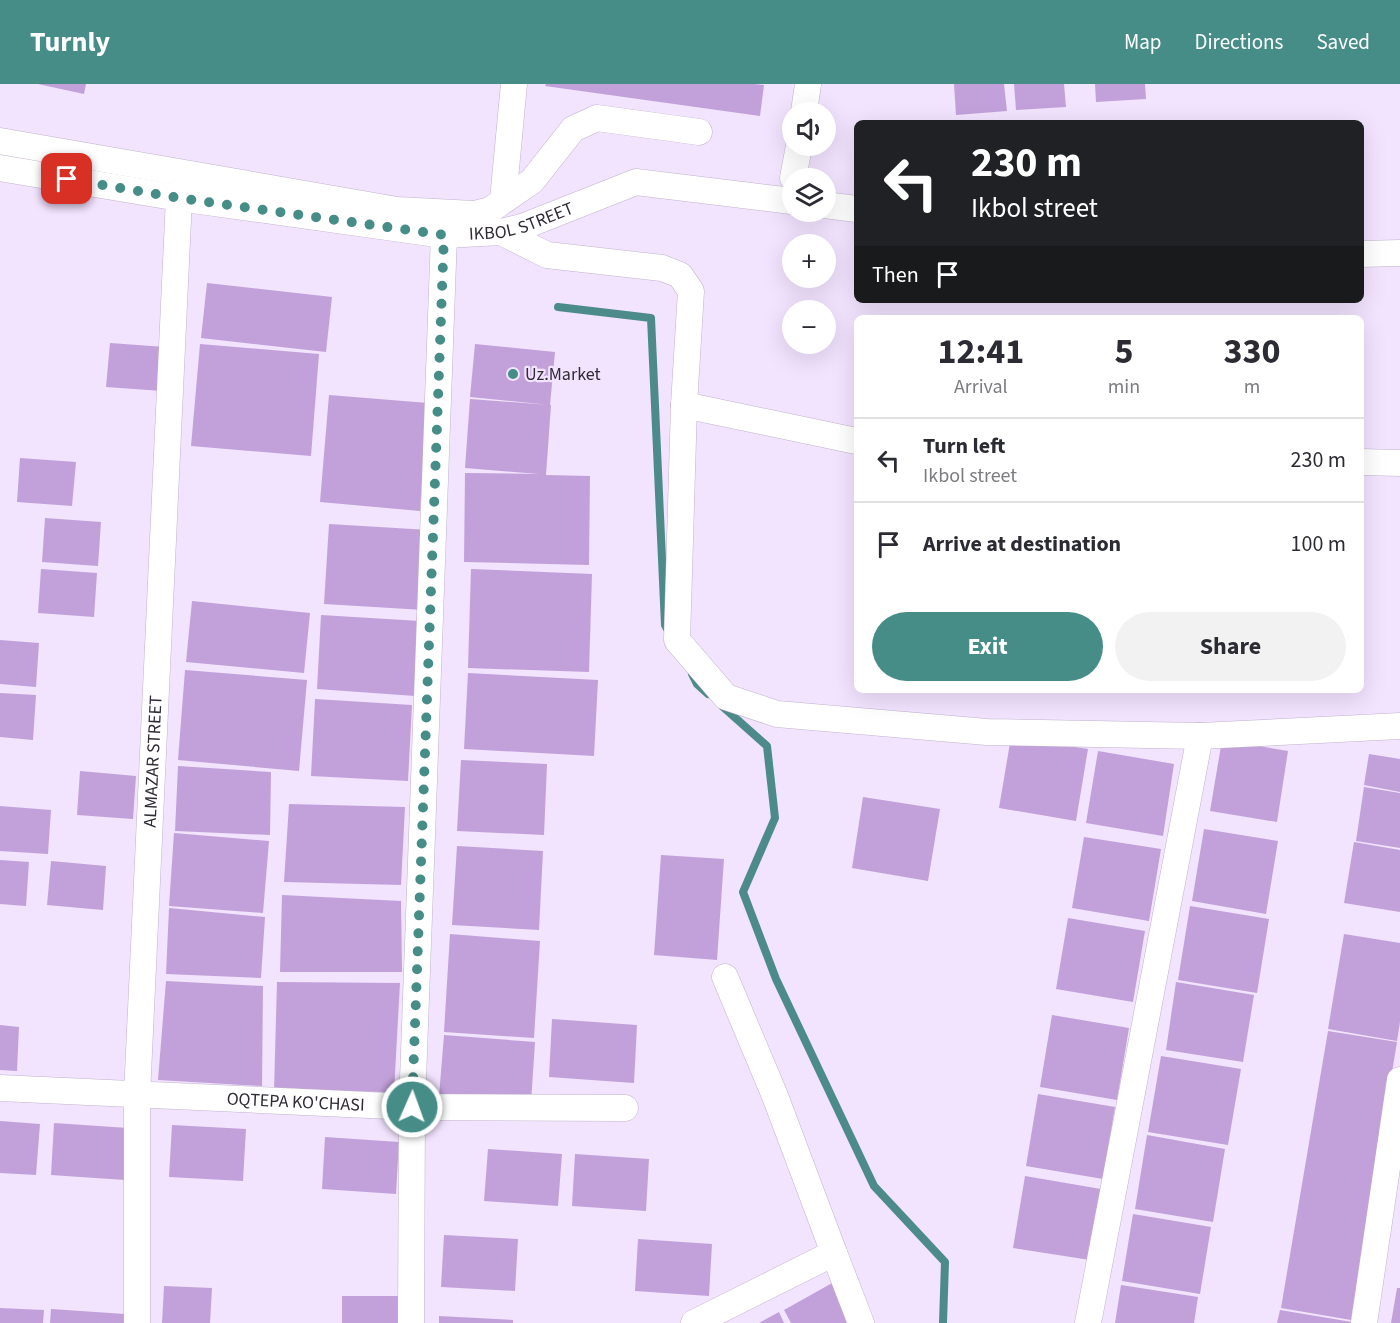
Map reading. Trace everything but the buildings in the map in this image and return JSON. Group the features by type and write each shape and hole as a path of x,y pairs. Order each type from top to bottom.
{"street":[{"path":"503,200 514,84"},
{"path":"805,102 808,84"},
{"path":"0,141 397,210 474,214 490,210 532,182 573,129 597,118 699,132"},
{"name":"IKBOL STREET","path":"0,168 179,198 444,235 501,232 522,227 636,182 782,191"},
{"name":"ALMAZAR STREET","path":"137,1323 137,1095 179,198"},
{"path":"836,206 854,209"},
{"path":"501,232 547,255 662,268 680,275 691,291 684,405 677,640 726,697 777,714 976,731 1200,736 1400,726"},
{"path":"411,1323 412,1107 444,235"},
{"path":"1364,254 1400,254"},
{"path":"684,405 854,441"},
{"path":"1364,462 1400,463"},
{"path":"1088,1323 1200,736"},
{"path":"725,977 775,1096 861,1323"},
{"path":"1364,1323 1400,1080"},
{"name":"OQTEPA KO'CHASI","path":"0,1088 412,1107 625,1108"},
{"path":"694,1323 834,1253"}],"waterway":[{"path":"558,307 651,318 667,629"},
{"path":"692,674 697,684 708,694"},
{"path":"722,706 767,746 775,818 743,892 776,979 874,1186 945,1262 943,1323"}],"place":[{"name":"Uz.Market","path":"513,374"}],"route":[{"path":"67,179 179,198 444,235 412,1107"}]}
